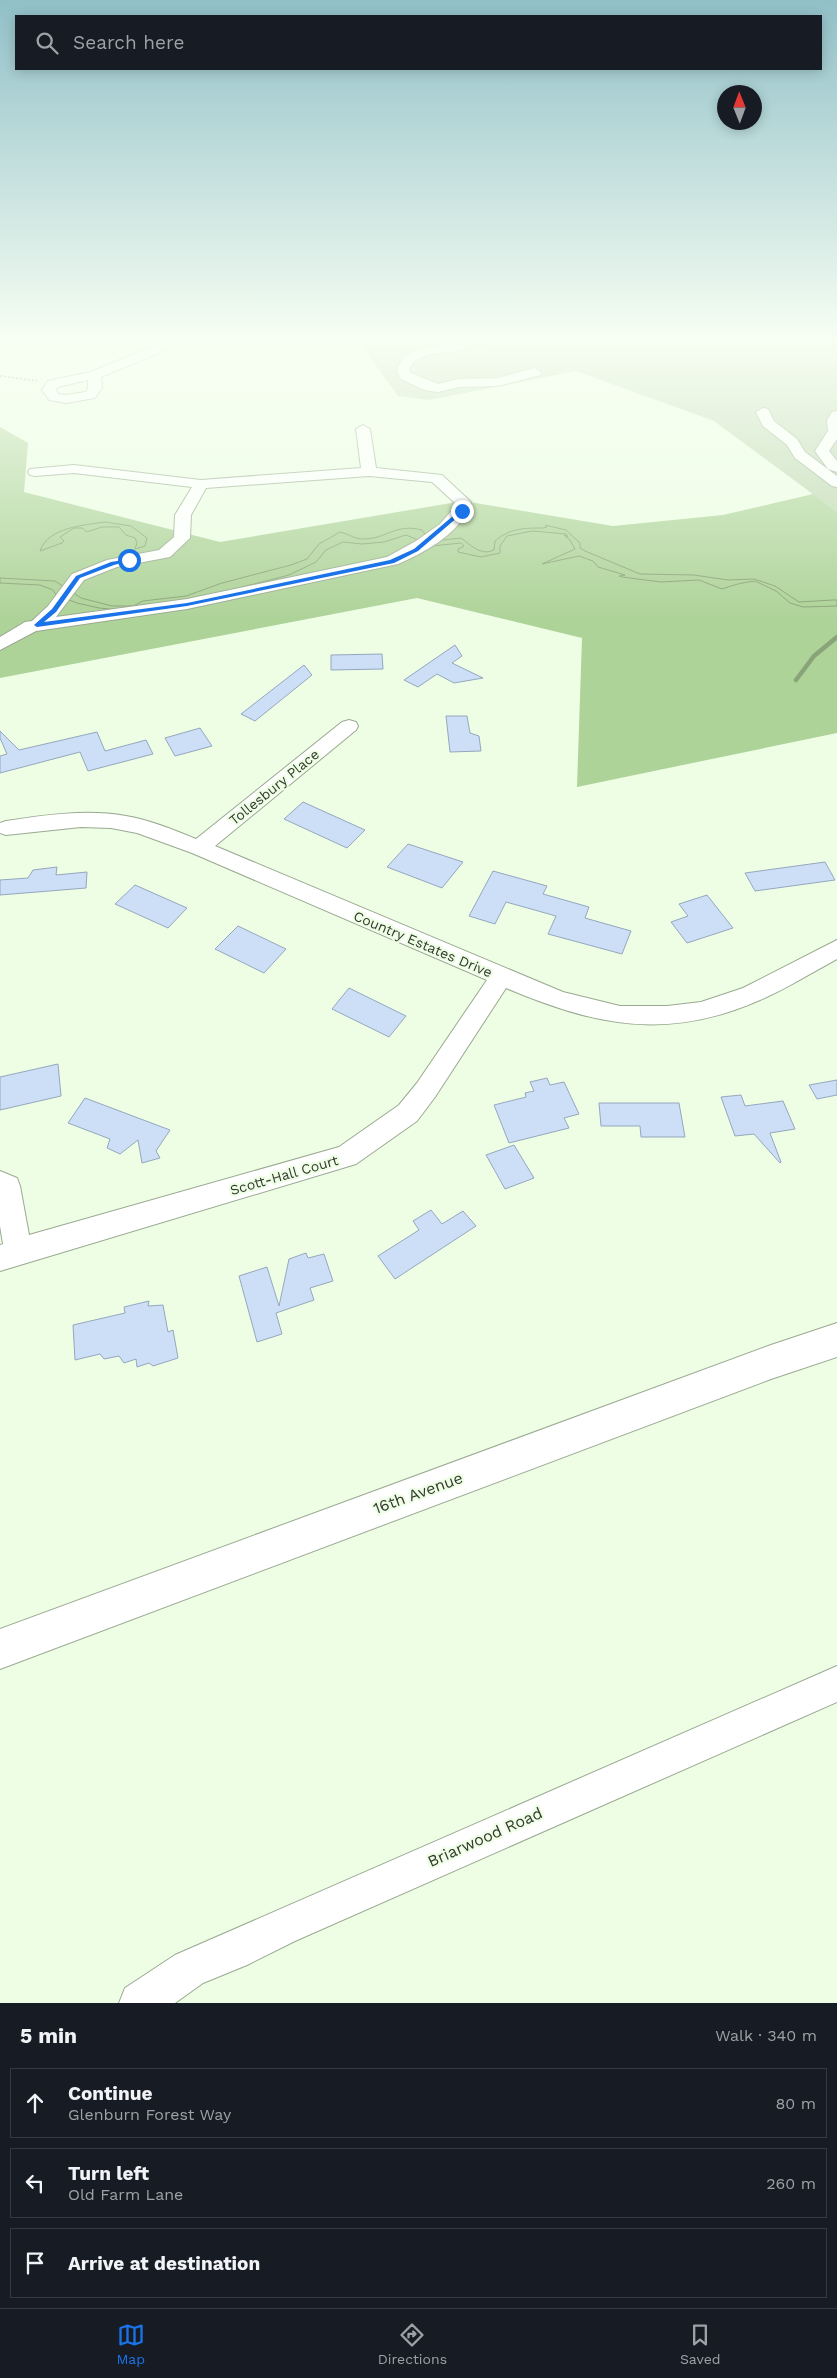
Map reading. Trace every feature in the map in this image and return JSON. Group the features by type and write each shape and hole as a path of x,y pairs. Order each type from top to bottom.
{"main road":[{"name":"16th Avenue","path":"0,1648 771,1362 837,1340"}],"street":[{"path":"363,432 369,472"},
{"path":"779,432 796,447 814,453 822,451 834,432"},
{"path":"796,447 800,455 837,483"},
{"path":"822,451 833,466 837,468"},
{"path":"0,645 31,626 187,604 392,561 416,550 462,511 463,502 440,483 437,478 369,472 200,484 74,469 36,472"},
{"path":"37,625 54,610 78,577 112,563 154,557 172,549 182,538 183,515 200,484"},
{"name":"Tollesbury Place","path":"199,848 349,726"},
{"name":"Country Estates Drive","path":"6,828 71,820 125,823 145,828 199,848 558,1000 620,1015 667,1015 713,1009 731,1002 837,949"},
{"name":"Scott-Hall Court","path":"0,1183 7,1186 9,1254 347,1156 408,1113 426,1090 501,977"},
{"name":"Briarwood Road","path":"140,2003 189,1969 837,1684"}],"shaded area":[{"path":"0,432 10,432 28,443 24,492 220,542 463,501 613,526 723,515 813,494 837,512 837,733 577,787 582,638 417,598 0,678"},
{"path":"730,432 837,432 837,512"},
{"path":"105,522 131,526 147,538 145,546 135,549 137,543 135,538 126,535 119,527 102,527 87,532 82,528 74,528 60,537 64,541 62,543 40,551 44,543 59,532 78,526"},
{"path":"545,525 566,530 580,543 580,548 585,551 640,574 694,575 728,580 754,579 775,586 799,602 837,600 837,606 803,607 790,603 776,591 755,581 722,589 699,580 661,582 622,577 619,576 625,575 598,567 593,561 579,556 542,564 575,549 570,540 564,535 568,537 566,534 532,531 507,536 500,546 500,553 481,557 458,552 458,549 464,546 461,543 432,546 406,535 384,542 362,544 343,542 326,550 316,562 289,575 196,599 120,610 77,603 56,595 53,590 40,585 0,583 0,578 55,581 81,598 112,606 133,606 143,601 186,596 222,583 291,565 307,559 319,544 340,532 363,539 379,537 405,528 413,528 422,530 427,537 434,541 461,538 481,551 489,552 494,550 495,541 506,533 547,527"}],"building":[{"path":"455,645 462,656 452,663 483,678 454,683 437,674 418,687 404,680"},
{"path":"382,654 383,669 331,670 331,655"},
{"path":"304,665 312,675 255,721 241,714"},
{"path":"446,716 467,716 470,733 479,736 481,751 450,752"},
{"path":"200,728 212,746 175,756 165,738"},
{"path":"0,731 19,750 97,732 105,751 146,740 153,754 88,771 80,752 0,773 0,756 7,754 0,738"},
{"path":"303,802 365,830 347,848 284,819"},
{"path":"408,844 463,862 442,888 387,867"},
{"path":"825,862 835,880 755,891 745,873"},
{"path":"57,867 56,875 87,872 86,888 0,895 0,880 28,878 33,870"},
{"path":"493,871 547,886 543,894 589,907 585,918 631,931 622,954 548,934 556,916 506,902 495,924 469,916"},
{"path":"135,885 187,908 168,928 115,904"},
{"path":"707,895 733,928 687,943 671,922 688,916 679,904"},
{"path":"238,926 286,949 264,973 215,949"},
{"path":"349,988 406,1016 389,1037 332,1009"},
{"path":"58,1064 61,1096 0,1110 0,1077"},
{"path":"547,1078 550,1085 564,1082 579,1114 564,1118 569,1128 509,1143 494,1105 526,1097 525,1093 534,1091 530,1082"},
{"path":"837,1080 837,1095 817,1099 809,1085"},
{"path":"741,1095 745,1106 783,1101 795,1129 770,1133 780,1163 754,1134 735,1136 721,1097"},
{"path":"85,1098 170,1130 156,1151 160,1158 142,1163 138,1140 120,1154 107,1148 110,1139 68,1123"},
{"path":"599,1103 679,1103 685,1137 641,1137 640,1126 601,1126"},
{"path":"514,1145 534,1178 505,1189 486,1155"},
{"path":"431,1210 442,1224 463,1211 476,1226 395,1279 378,1256 419,1230 413,1221"},
{"path":"306,1253 308,1258 324,1254 333,1281 310,1288 314,1300 276,1313 282,1334 257,1342 239,1276 267,1267 279,1306 289,1259"},
{"path":"149,1301 148,1306 163,1305 168,1332 173,1330 178,1358 153,1366 149,1363 137,1367 136,1359 124,1363 119,1356 104,1359 100,1354 75,1360 73,1325 125,1313 124,1307"}],"waterway":[{"path":"796,680 814,656 837,637"}],"route":[{"path":"129,560 112,563 78,577 54,610 37,625 187,604 392,561 416,550 462,511"}]}
